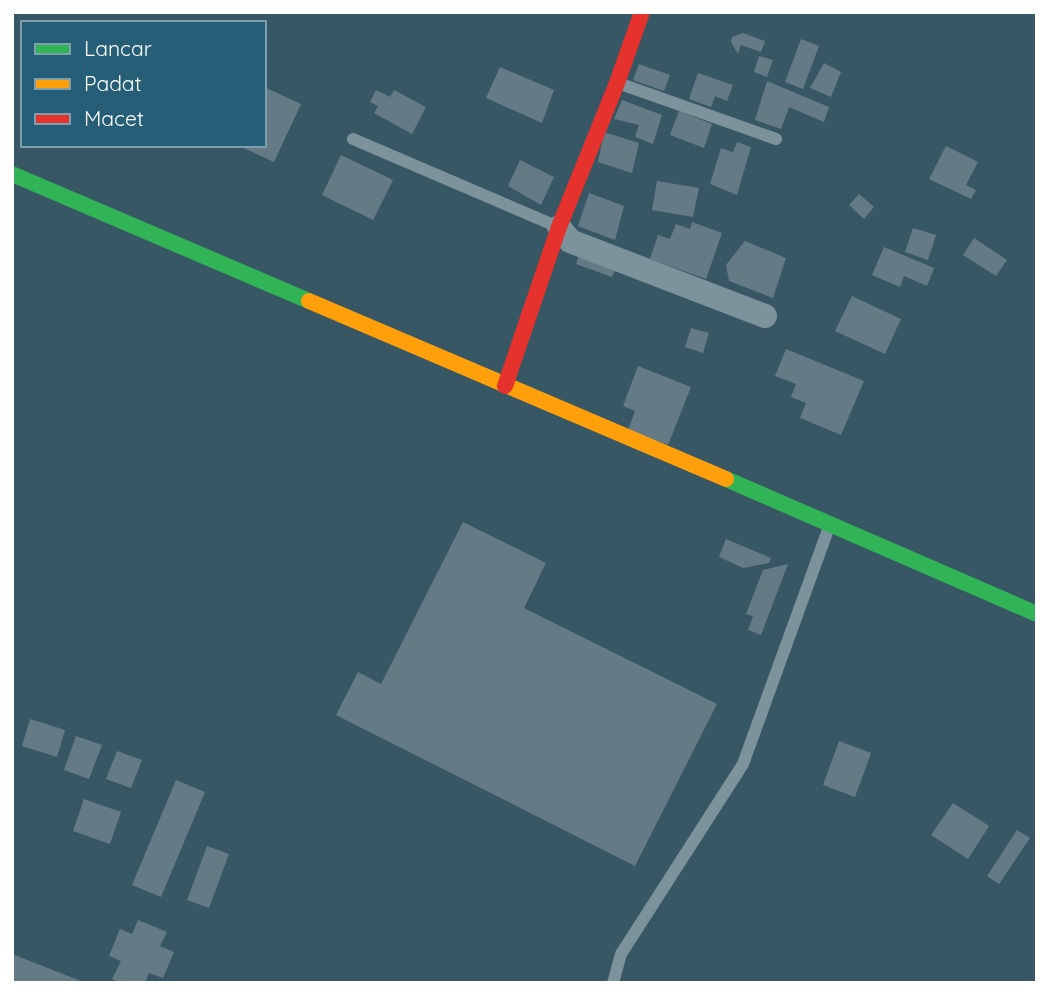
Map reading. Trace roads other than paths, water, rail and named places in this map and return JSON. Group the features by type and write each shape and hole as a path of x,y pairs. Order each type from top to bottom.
{"street":[{"path":"505,386 559,227 617,83 642,12"},
{"path":"12,174 831,523 1037,614"},
{"path":"559,227 570,241 765,316"}],"lane":[{"path":"617,83 776,139"},
{"path":"354,139 559,227"},
{"path":"613,983 621,954 743,764 831,523"}]}
